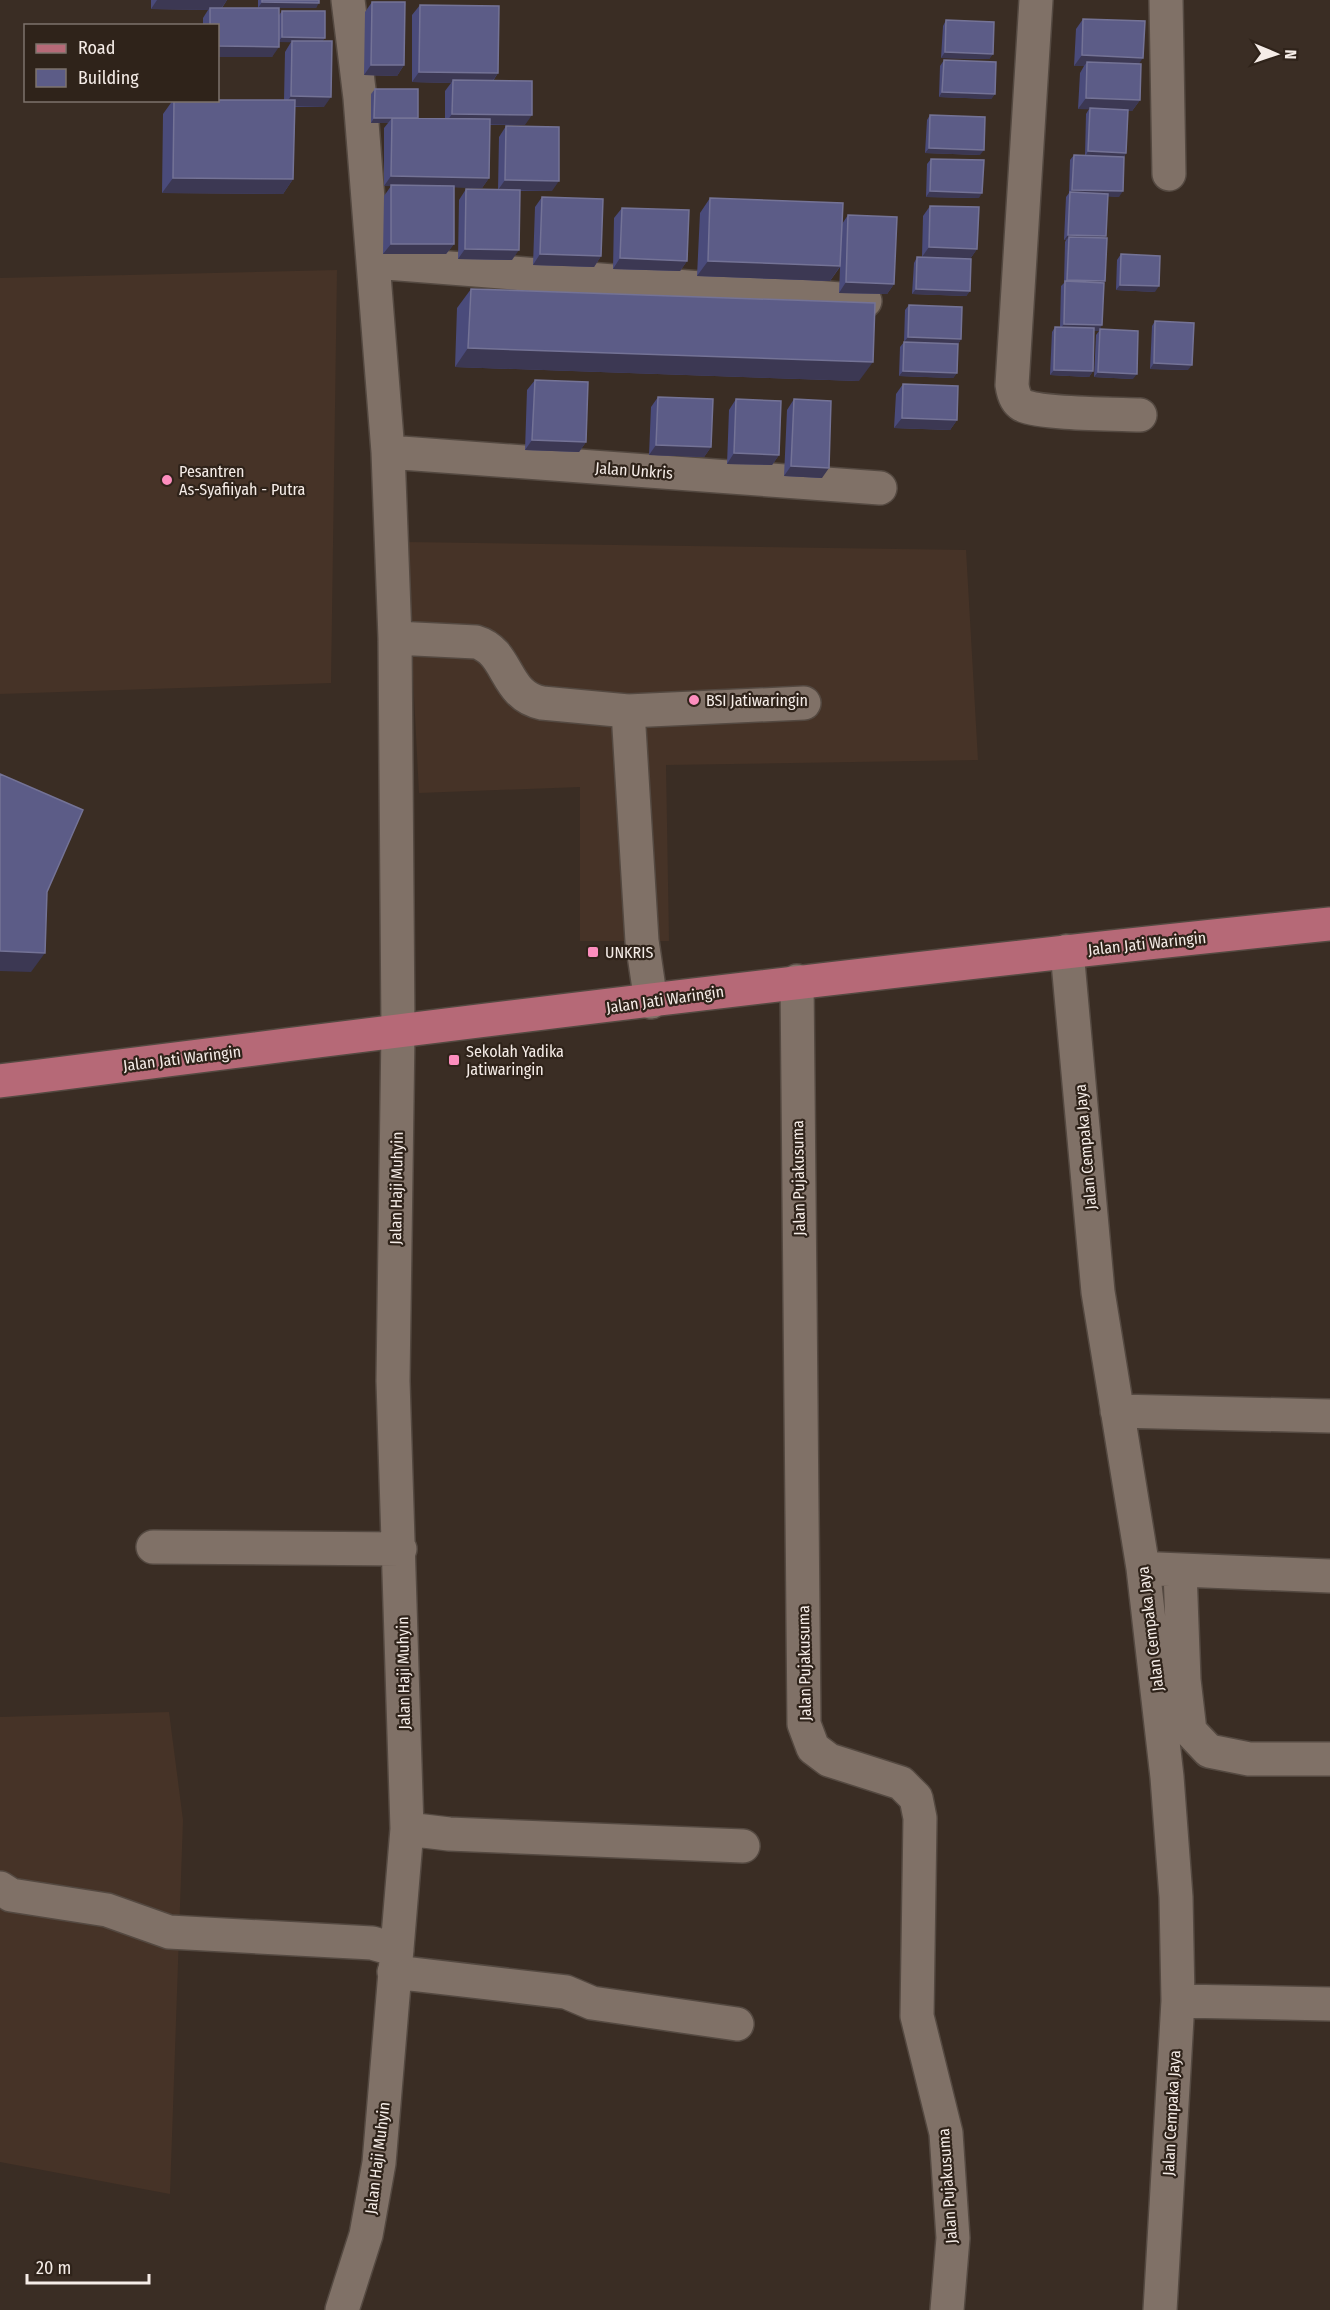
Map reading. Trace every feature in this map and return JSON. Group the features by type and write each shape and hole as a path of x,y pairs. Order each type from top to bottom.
{"main road":[{"name":"Jalan Jati Waringin","path":"0,1081 651,1002 797,981 1330,924"}],"street":[{"name":"Jalan Haji Muhyin","path":"342,2310 366,2235 379,2163 407,1828 393,1381 398,1031 395,638 388,452 360,98 348,0"},
{"path":"1035,0 1012,385 1014,396 1021,404 1038,409 1140,415"},
{"path":"1166,0 1169,174"},
{"path":"374,262 865,301"},
{"name":"Jalan Unkris","path":"388,452 880,488"},
{"path":"395,638 476,642 487,645 495,653 519,693 531,701 628,711 804,703"},
{"path":"628,711 642,941 651,1002"},
{"name":"Jalan Cempaka Jaya","path":"1067,951 1098,1292 1143,1568 1167,1777 1176,1897 1178,2001 1160,2310"},
{"name":"Jalan Pujakusuma","path":"797,981 804,1724 813,1748 829,1760 901,1784 915,1798 920,1818 917,2016 946,2133 953,2238 947,2310"},
{"path":"1117,1411 1330,1416"},
{"path":"153,1547 400,1550"},
{"path":"1143,1568 1330,1576"},
{"path":"1180,1571 1184,1680 1190,1731 1209,1751 1249,1760 1330,1759"},
{"path":"407,1828 449,1834 743,1846"},
{"path":"0,1887 11,1895 106,1910 169,1932 372,1943 396,1961 566,1992 592,2003 738,2024"},
{"path":"1178,2001 1330,2004"}],"shaded area":[{"name":"Pesantren As-Syafiiyah - Putra","path":"337,270 331,683 0,694 0,278"},
{"name":"BSI Jatiwaringin","path":"406,542 966,550 978,760 666,765 669,941 580,941 580,787 419,793"},
{"path":"169,1712 183,1820 170,2194 0,2162 0,1717"}],"building":[{"path":"262,0 319,0 319,3 262,2"},
{"path":"372,2 405,2 404,65 371,65"},
{"path":"420,5 499,6 498,73 419,72"},
{"path":"210,8 279,8 279,47 219,46 219,24 210,24"},
{"path":"282,11 325,11 325,38 282,37"},
{"path":"1083,19 1145,21 1143,58 1082,55"},
{"path":"946,20 994,22 993,54 945,52"},
{"path":"292,41 332,41 331,97 291,96"},
{"path":"944,60 996,62 995,94 942,92"},
{"path":"1087,62 1141,64 1140,100 1086,98"},
{"path":"453,80 532,81 532,115 452,114"},
{"path":"375,89 418,89 418,118 374,118"},
{"path":"295,100 293,179 173,178 174,102"},
{"path":"1090,108 1128,110 1126,153 1088,151"},
{"path":"930,115 985,117 984,150 929,148"},
{"path":"392,118 490,119 489,178 391,176"},
{"path":"506,126 559,127 559,181 505,180"},
{"path":"1074,155 1124,157 1123,191 1072,190"},
{"path":"931,159 984,160 982,193 930,191"},
{"path":"391,185 454,186 454,244 391,244"},
{"path":"466,189 520,190 519,250 465,249"},
{"path":"1070,192 1108,194 1106,236 1068,235"},
{"path":"542,197 603,199 601,256 540,254"},
{"path":"710,198 843,203 840,266 708,261"},
{"path":"930,206 979,207 977,249 929,247"},
{"path":"622,208 689,210 687,261 620,258"},
{"path":"848,215 897,217 894,284 846,282"},
{"path":"1069,237 1107,238 1105,281 1067,280"},
{"path":"1121,254 1160,256 1159,286 1120,285"},
{"path":"917,257 971,259 970,291 916,289"},
{"path":"1065,281 1104,283 1102,325 1064,324"},
{"path":"471,289 875,303 873,362 468,348"},
{"path":"909,305 962,307 961,339 908,337"},
{"path":"1155,321 1194,323 1192,365 1154,363"},
{"path":"1055,327 1094,328 1093,371 1054,370"},
{"path":"1100,329 1138,331 1137,374 1098,372"},
{"path":"904,342 958,344 957,373 903,371"},
{"path":"535,380 588,382 586,442 532,440"},
{"path":"903,384 958,386 957,420 902,418"},
{"path":"658,397 713,399 711,447 656,445"},
{"path":"736,399 781,401 779,455 734,453"},
{"path":"794,399 831,401 829,468 791,466"},
{"path":"0,774 83,810 47,892 45,953 0,951"}],"place":[{"name":"Pesantren As-Syafiiyah - Putra","path":"167,480"},
{"name":"BSI Jatiwaringin","path":"694,700"},
{"name":"UNKRIS","path":"593,952"},
{"name":"Sekolah Yadika Jatiwaringin","path":"454,1060"}]}
